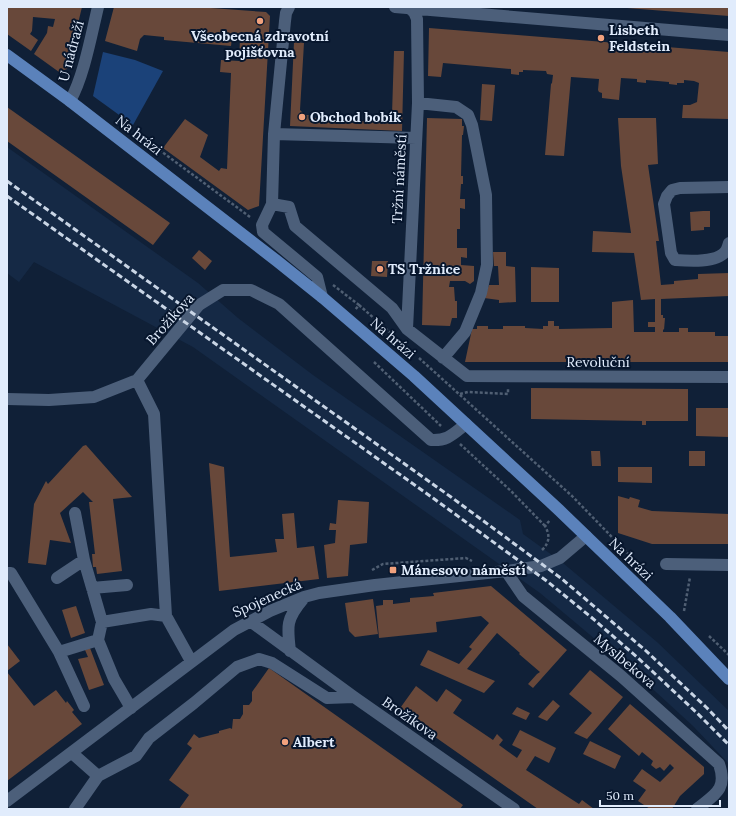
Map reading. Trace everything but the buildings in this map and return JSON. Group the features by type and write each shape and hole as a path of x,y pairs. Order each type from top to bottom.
{"main road":[{"name":"Na hrázi","path":"7,55 70,101 271,256 322,297 414,376 559,510 670,617 729,679"}],"street":[{"name":"U nádraží","path":"70,101 80,79 98,7"},
{"path":"289,7 286,13 274,134 272,204 262,225 263,232 317,277 322,297"},
{"path":"395,7 729,35"},
{"name":"Tržní náměstí","path":"407,330 418,103 417,20 414,12 409,8"},
{"path":"272,204 289,207 294,226 392,308 407,330 443,358 465,332 481,293 487,265 486,195 472,125 468,115 456,107 418,103"},
{"path":"274,134 416,138"},
{"path":"729,187 680,188 672,190 667,196 664,204 671,253 675,260 687,261 716,259 725,252 729,243"},
{"name":"Brožíkova","path":"137,380 199,305 223,290 251,290 279,304 431,440 441,440 451,436 466,424"},
{"name":"Revoluční","path":"443,358 467,376 729,377"},
{"path":"7,399 49,400 94,397 137,380 154,414 166,616 191,661"},
{"path":"75,513 84,560 102,622 98,640 114,679 131,708"},
{"name":"Spojenecká","path":"7,801 191,661 234,630 250,621 304,597 319,593 356,587 541,566 560,558 586,536"},
{"path":"58,578 84,560"},
{"path":"666,564 729,564"},
{"name":"Myslbekova","path":"506,571 523,596 621,676 717,762 722,774 722,783 718,792 697,809"},
{"path":"7,573 11,574 59,652 84,706"},
{"path":"92,588 127,584"},
{"path":"290,651 288,635 289,620 294,609 304,597"},
{"path":"102,622 151,614 166,616"},
{"name":"Brožíkova","path":"250,621 354,697 514,809"},
{"path":"59,652 98,640"},
{"path":"75,809 98,776 136,756 149,738 237,667 259,659 272,663 327,698 354,697"},
{"path":"72,753 98,776"}],"path":[{"path":"359,305 395,337"},
{"path":"418,358 572,496 647,573"},
{"path":"542,551 549,541 549,532 545,526 572,496"},
{"path":"383,564 466,558 472,561"},
{"path":"679,606 684,612 692,564"},
{"path":"706,633 729,655"}],"shaded area":[{"path":"103,52 135,60 163,71 133,125 93,96"},
{"path":"7,147 198,283 238,318 313,375 520,520 523,534 563,563 657,642 729,711 729,764 693,726 632,670 540,593 193,347 34,262 19,282 7,273"}],"railway":[{"path":"7,181 451,497 562,579 645,650 707,708 729,731"},
{"path":"7,196 433,498 548,582 638,658 729,745"}],"place":[{"name":"Všeobecná zdravotní pojišťovna","path":"260,21"},
{"name":"Lisbeth Feldstein","path":"601,38"},
{"name":"Obchod bobík","path":"302,117"},
{"name":"TS Tržnice","path":"380,269"},
{"name":"Mánesovo náměstí","path":"393,570"},
{"name":"Albert","path":"285,742"}]}
